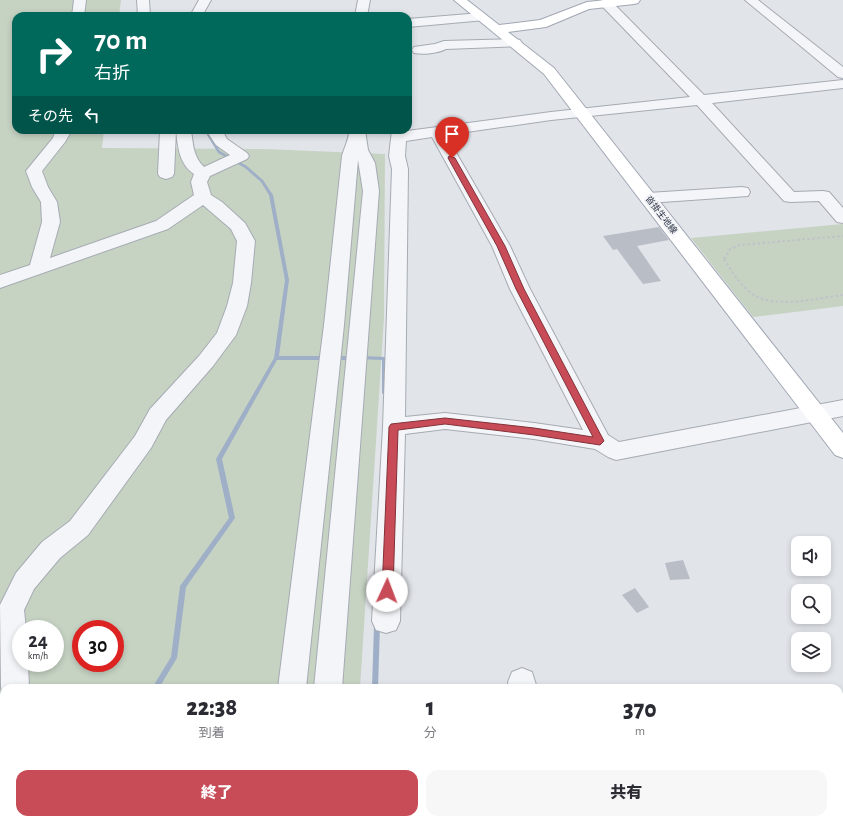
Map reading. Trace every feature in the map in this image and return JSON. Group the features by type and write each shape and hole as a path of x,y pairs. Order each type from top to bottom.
{"main road":[{"name":"沓掛生地線","path":"460,0 549,71 843,449"},
{"path":"497,29 542,24 587,6 634,0"}],"street":[{"path":"78,12 80,0"},
{"path":"143,0 144,12"},
{"path":"198,12 205,0"},
{"path":"362,12 364,0"},
{"path":"751,0 843,74"},
{"path":"606,3 701,100 790,198 823,196 843,218"},
{"path":"412,23 481,17"},
{"path":"419,50 438,48 444,45 515,43"},
{"path":"412,133 438,132 582,112 843,84"},
{"path":"438,132 501,246 520,289 600,441"},
{"path":"38,268 51,222 49,202 34,171 40,161 60,140 62,134"},
{"path":"166,174 168,134"},
{"path":"184,134 189,162 194,168 203,173"},
{"path":"15,684 11,610 24,581 51,550 79,528 139,448 158,414 206,361 226,335 237,306 242,283 246,241 239,227 216,206 203,197 199,182 203,173 241,156 221,142 216,134"},
{"path":"292,684 334,325 350,156 357,134"},
{"path":"328,684 371,191 367,163 360,150 357,134"},
{"path":"386,621 394,427 400,169 397,156 400,134"},
{"path":"648,198 742,192"},
{"path":"0,282 162,225 203,197"},
{"path":"394,427 445,421 534,431 600,441 616,451 843,408"}],"path":[{"path":"843,236 740,245 730,249 724,260 742,284 753,294 763,299 775,302 843,295"}],"green space":[{"path":"0,0 121,0 120,12 12,12 12,134 104,134 102,148 264,149 385,154 384,318 360,684 0,684"},
{"path":"843,224 843,306 753,317 691,238"}],"building":[{"path":"659,227 669,240 637,246 661,281 643,284 617,249 613,250 603,236"},
{"path":"683,560 690,579 670,580 665,563"},
{"path":"635,588 649,607 637,613 622,595"}],"waterway":[{"path":"209,134 219,152 246,167 262,181 271,195 287,280 276,358"},
{"path":"158,684 174,658 183,586 232,518 219,459 276,358"},
{"path":"276,358 327,358"},
{"path":"335,358 353,358"},
{"path":"361,358 384,358 384,393"},
{"path":"375,684 377,625"}],"route":[{"path":"387,591 394,427 445,421 534,431 600,441 520,289 501,246 452,158"}]}
